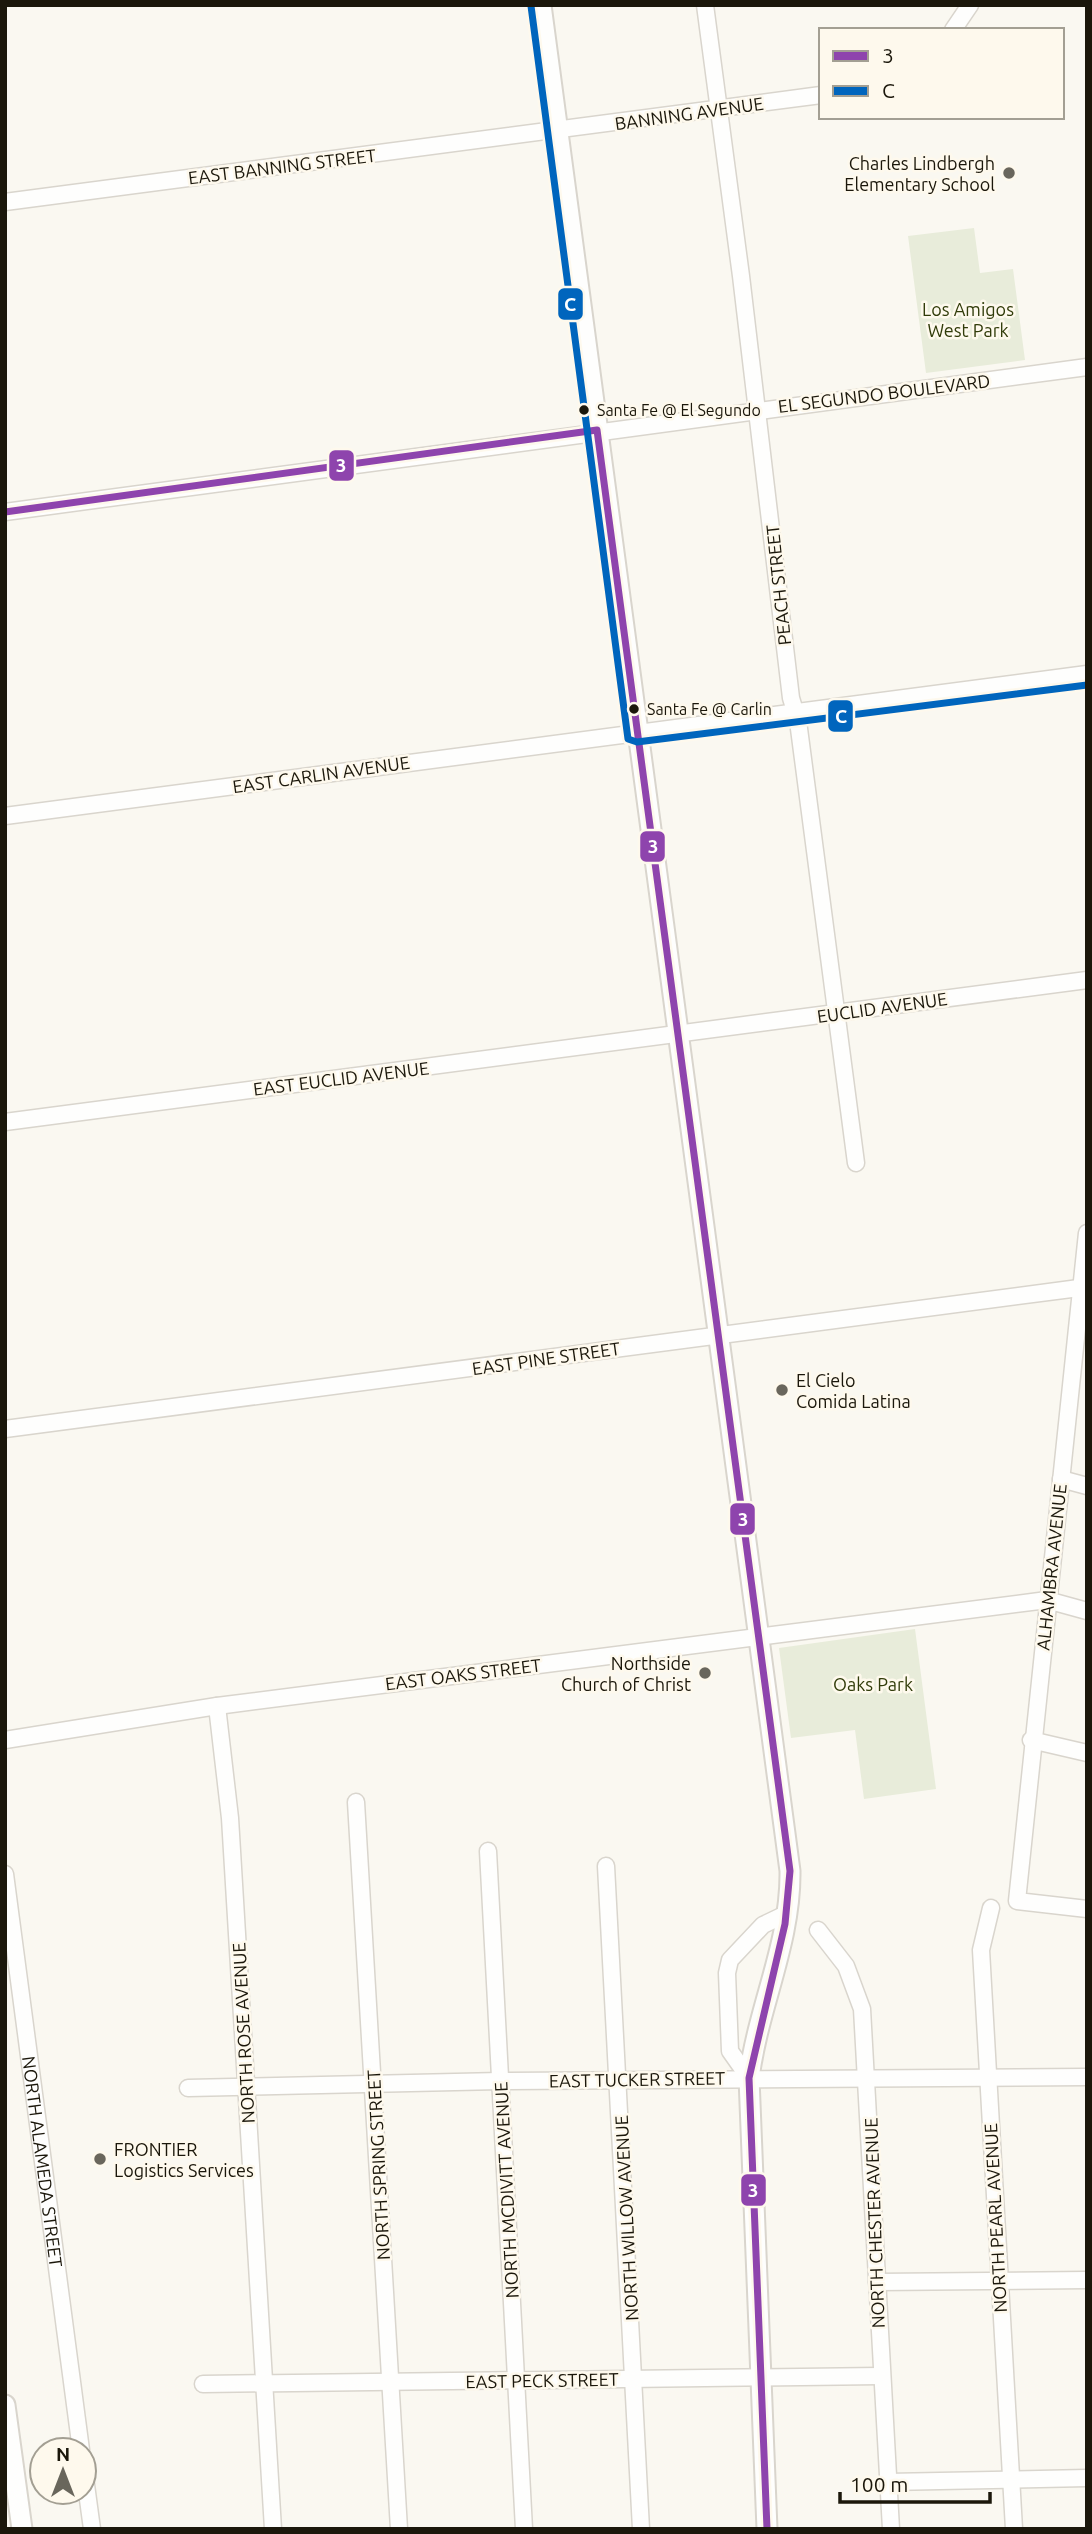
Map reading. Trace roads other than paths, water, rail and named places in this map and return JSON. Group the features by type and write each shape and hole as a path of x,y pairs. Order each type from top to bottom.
{"main road":[{"path":"541,5 676,1034 790,1871 789,1913 754,2042 749,2078 767,2529"},
{"path":"5,2405 22,2529"}],"street":[{"name":"PEACH STREET","path":"705,5 791,698 796,711 856,1163"},
{"path":"954,28 970,5"},
{"name":"BANNING AVENUE","path":"558,130 819,95"},
{"name":"EAST BANNING STREET","path":"5,202 558,130"},
{"name":"EL SEGUNDO BOULEVARD","path":"5,512 597,430 1087,367"},
{"name":"EAST CARLIN AVENUE","path":"5,816 1087,674"},
{"name":"EUCLID AVENUE","path":"676,1034 1087,980"},
{"name":"EAST EUCLID AVENUE","path":"5,1122 676,1034"},
{"name":"ALHAMBRA AVENUE","path":"1087,1233 1083,1289 1031,1740 1017,1901 1087,1909"},
{"name":"EAST PINE STREET","path":"5,1429 717,1334 1083,1289"},
{"path":"1061,1479 1087,1486"},
{"name":"EAST OAKS STREET","path":"5,1740 216,1706 1047,1600 1087,1611"},
{"name":"NORTH ROSE AVENUE","path":"216,1706 230,1818 273,2529"},
{"path":"1031,1740 1087,1753"},
{"name":"NORTH SPRING STREET","path":"356,1802 399,2529"},
{"name":"NORTH MCDIVITT AVENUE","path":"488,1851 524,2529"},
{"name":"NORTH WILLOW AVENUE","path":"606,1866 641,2529"},
{"name":"NORTH ALAMEDA STREET","path":"5,1874 79,2436"},
{"name":"NORTH PEARL AVENUE","path":"991,1908 981,1950 1014,2529"},
{"path":"749,2078 730,2050 727,1973 730,1960 763,1925 789,1913"},
{"name":"NORTH CHESTER AVENUE","path":"818,1930 846,1966 863,2009 880,2376 891,2529"},
{"name":"EAST TUCKER STREET","path":"188,2088 374,2082 1087,2077"},
{"path":"877,2281 1087,2280"},
{"name":"EAST PECK STREET","path":"203,2384 880,2376"},
{"path":"888,2482 1087,2478"},
{"path":"89,2506 92,2529"}],"place":[{"name":"Charles Lindbergh Elementary School","path":"1009,173"},
{"name":"Santa Fe @ El Segundo","path":"584,410"},
{"name":"Santa Fe @ Carlin","path":"634,709"},
{"name":"El Cielo Comida Latina","path":"782,1390"},
{"name":"Northside Church of Christ","path":"705,1673"},
{"name":"FRONTIER Logistics Services","path":"100,2159"}],"park label":[{"name":"Los Amigos West Park","path":"968,319"},
{"name":"Oaks Park","path":"873,1684"}]}
